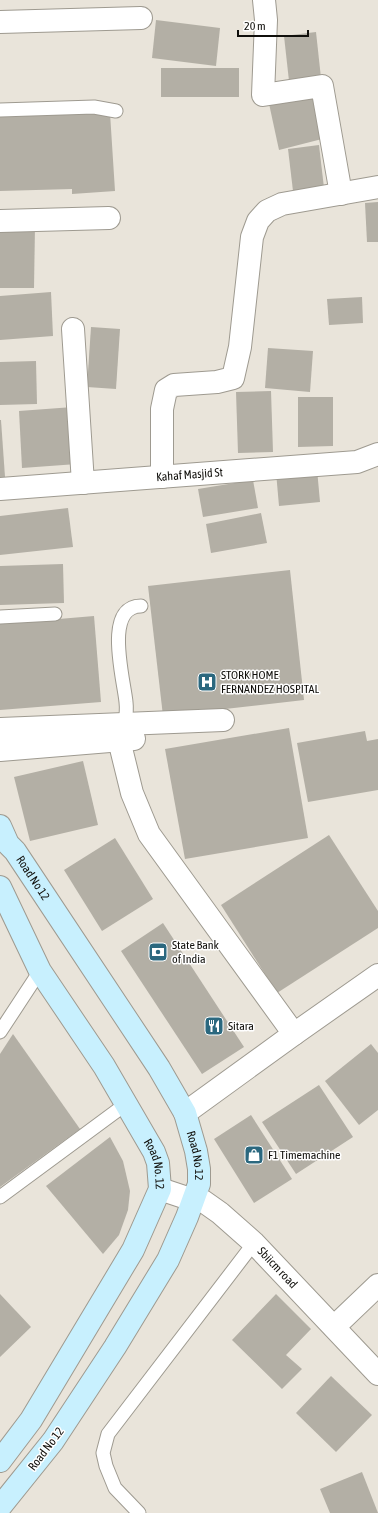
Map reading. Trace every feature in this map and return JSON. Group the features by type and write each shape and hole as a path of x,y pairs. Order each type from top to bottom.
{"main road":[{"name":"Road No 12","path":"0,1507 54,1441 115,1347 168,1260 199,1184 199,1169 196,1151 185,1113 159,1068 104,984 15,851 3,839"},
{"name":"Road No. 12","path":"0,887 40,971 104,1066 156,1158 158,1164 160,1189 132,1250 31,1420 0,1461"}],"street":[{"path":"264,0 266,20 263,95 322,86 341,194"},
{"path":"0,22 141,18"},
{"path":"162,477 162,409 166,390 174,385 217,382 233,378 240,347 252,237 258,221 267,211 282,204 378,187"},
{"path":"0,221 109,218"},
{"path":"73,329 83,483"},
{"name":"Kahaf Masjid St","path":"0,489 357,462 378,454"},
{"path":"0,750 122,732 223,720"},
{"path":"0,729 198,734"},
{"path":"122,732 132,793 149,834 294,1034"},
{"path":"185,1113 378,975"},
{"name":"Sbiicm road","path":"160,1189 193,1200 203,1200 220,1213 254,1242 378,1374"},
{"path":"334,1327 378,1285"}],"lane":[{"path":"0,110 94,108 116,111"},
{"path":"122,732 127,714 118,644 120,620 128,610 135,606 141,606"},
{"path":"0,617 55,614"},
{"path":"0,1032 40,971"},
{"path":"0,1197 126,1104"},
{"path":"139,1513 115,1488 106,1466 103,1453 108,1434 254,1242"}],"building":[{"path":"156,20 220,28 216,66 152,58"},
{"path":"316,32 321,78 289,81 284,36"},
{"path":"161,68 239,68 239,97 161,97"},
{"path":"311,90 322,139 279,150 268,99"},
{"path":"110,113 115,191 72,194 72,189 0,191 0,117"},
{"path":"319,145 324,188 293,191 288,149"},
{"path":"378,202 378,242 367,242 365,203"},
{"path":"0,225 35,226 34,288 0,288"},
{"path":"51,292 53,336 0,340 0,296"},
{"path":"362,297 363,323 329,325 327,299"},
{"path":"91,327 120,329 116,389 87,387"},
{"path":"268,348 313,351 310,392 265,388"},
{"path":"36,361 37,404 0,405 0,362"},
{"path":"271,391 273,452 238,453 236,392"},
{"path":"298,397 333,397 333,446 298,447"},
{"path":"73,407 77,464 22,468 19,411"},
{"path":"1,420 5,477 0,477"},
{"path":"317,469 320,502 279,506 276,472"},
{"path":"253,480 258,508 203,517 198,489"},
{"path":"68,508 73,547 0,555 0,516"},
{"path":"261,513 267,543 211,553 206,524"},
{"path":"63,564 64,603 0,605 0,566"},
{"path":"290,570 304,700 163,716 148,586"},
{"path":"94,616 101,702 0,710 0,624"},
{"path":"289,728 308,838 185,859 165,749"},
{"path":"365,731 367,741 378,739 378,790 308,802 297,743"},
{"path":"83,761 98,825 30,841 14,777"},
{"path":"329,835 378,911 378,928 277,993 221,905"},
{"path":"115,838 153,899 102,931 64,870"},
{"path":"163,923 244,1047 202,1074 121,951"},
{"path":"13,1034 80,1129 0,1187 0,1054"},
{"path":"371,1044 378,1053 378,1110 359,1125 325,1081"},
{"path":"319,1085 353,1137 296,1174 262,1122"},
{"path":"251,1115 292,1179 254,1203 214,1139"},
{"path":"110,1137 123,1161 130,1191 128,1210 119,1235 103,1254 46,1186"},
{"path":"0,1294 31,1327 0,1357"},
{"path":"276,1294 311,1329 286,1355 302,1369 282,1389 232,1340"},
{"path":"331,1376 372,1415 336,1452 296,1413"},
{"path":"362,1472 378,1513 330,1513 320,1489"}],"place":[{"name":"STORK HOME FERNANDEZ HOSPITAL","path":"207,682"},
{"name":"State Bank of India","path":"158,952"},
{"name":"Sitara","path":"214,1026"},
{"name":"F1 Timemachine","path":"254,1155"}]}
